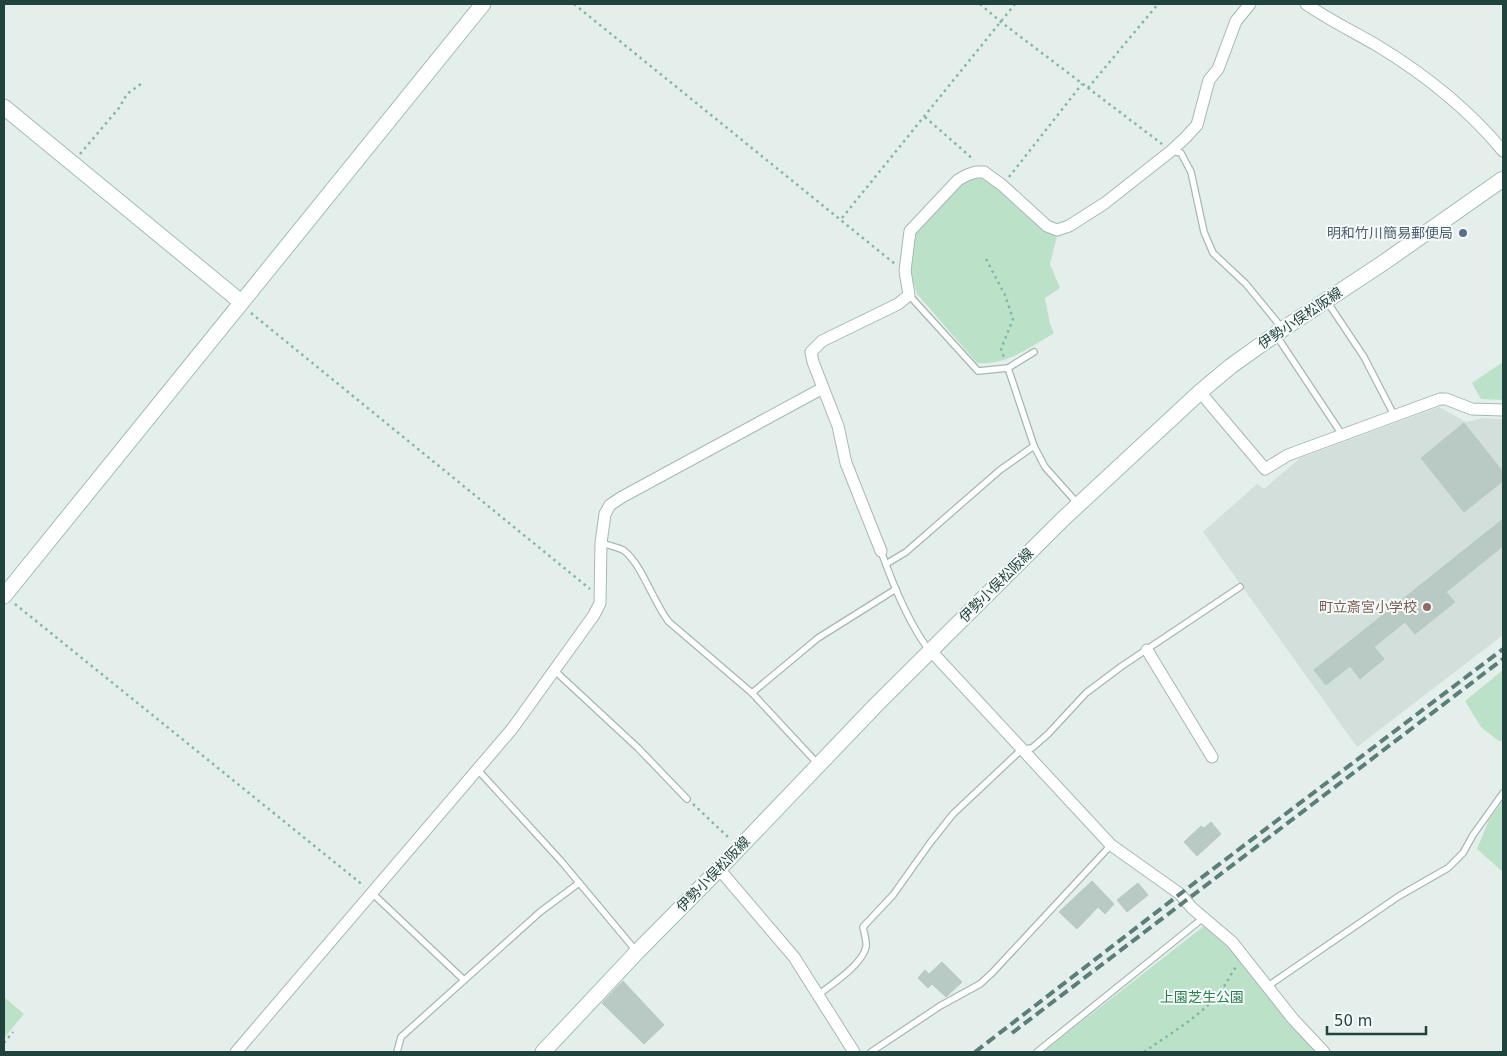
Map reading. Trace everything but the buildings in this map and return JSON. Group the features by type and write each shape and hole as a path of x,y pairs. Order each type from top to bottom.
{"main road":[{"path":"4,596 482,4"},
{"path":"4,107 240,303"},
{"name":"伊勢小俣松阪線","path":"547,1051 637,952 719,869 818,764 1078,504 1200,392 1231,366 1279,331 1502,184"}],"street":[{"path":"881,551 846,463 838,426 813,362 812,352 822,341 898,304 909,295 905,272 910,231 958,180 967,174 984,172 1002,185 1047,226 1057,230 1069,226 1105,203 1171,150 1197,125 1209,80 1218,69 1236,21 1250,4"},
{"path":"1306,4 1328,20 1379,47 1430,82 1479,124 1503,151"},
{"path":"236,1052 512,729 594,616 600,603 601,543 605,514 610,505 622,496 823,388"},
{"path":"1200,392 1264,469 1288,455 1440,399 1446,399 1472,409 1503,410"},
{"path":"1147,650 1212,757"},
{"path":"930,651 1111,845 1180,894 1203,918 1232,942 1292,1019 1324,1052"},
{"path":"719,869 794,957 854,1052"}],"lane":[{"path":"1171,150 1181,153 1191,172 1204,232 1213,253 1246,284 1279,331 1343,436"},
{"path":"909,295 978,371 1008,368 1034,352"},
{"path":"1326,299 1364,357 1395,417"},
{"path":"1008,368 1034,446 1045,466 1078,504"},
{"path":"886,564 906,552 1000,470 1034,446"},
{"path":"601,543 624,551 638,570 661,612 669,622 752,693 818,764"},
{"path":"881,551 896,589 921,639 930,651"},
{"path":"818,995 847,972 863,955 866,946 863,927 892,895 953,814 1022,750 1032,748 1048,734 1086,693 1122,666 1240,587"},
{"path":"752,693 818,638 896,589"},
{"path":"554,670 638,748 687,799"},
{"path":"477,770 562,861 637,952"},
{"path":"1268,986 1399,896 1448,868 1463,853 1473,835 1503,793"},
{"path":"871,1052 940,1006 980,984 1111,845"},
{"path":"397,1052 401,1037 540,912 579,882"},
{"path":"372,892 464,980"},
{"path":"1037,1052 1203,918"}],"path":[{"path":"574,4 842,219 905,272"},
{"path":"980,4 1082,84 1171,150"},
{"path":"842,219 1015,4"},
{"path":"1088,88 1158,4"},
{"path":"73,163 119,108 127,94 142,82"},
{"path":"1002,185 1082,84"},
{"path":"924,117 979,164 984,172"},
{"path":"986,258 1005,294 1013,318 1001,349 1008,368"},
{"path":"240,303 588,588 601,591"},
{"path":"4,596 372,892"},
{"path":"687,799 740,847"},
{"path":"1144,1052 1182,1026 1221,992 1232,972 1245,958"},
{"path":"4,1043 13,1032"}],"shaded area":[{"path":"1439,407 1466,422 1483,418 1503,419 1503,635 1357,747 1203,532 1257,484 1264,489 1300,458"}],"green space":[{"path":"974,176 986,177 1045,231 1057,236 1050,264 1060,288 1045,298 1050,324 1054,333 1008,359 998,362 977,363 917,294 909,269 914,231 962,182"},
{"path":"1503,362 1503,400 1481,399 1472,383"},
{"path":"1503,670 1503,741 1499,741 1481,727 1465,701"},
{"path":"1503,801 1503,872 1477,849 1489,820"},
{"name":"上園芝生公園","path":"1204,926 1238,956 1318,1052 1043,1052"},
{"path":"4,997 24,1014 4,1038"}],"railway":[{"path":"975,1052 1503,649"},
{"path":"1012,1033 1503,659"}],"place":[{"name":"明和竹川簡易郵便局","path":"1463,233"},
{"name":"町立斎宮小学校","path":"1427,607"}]}
